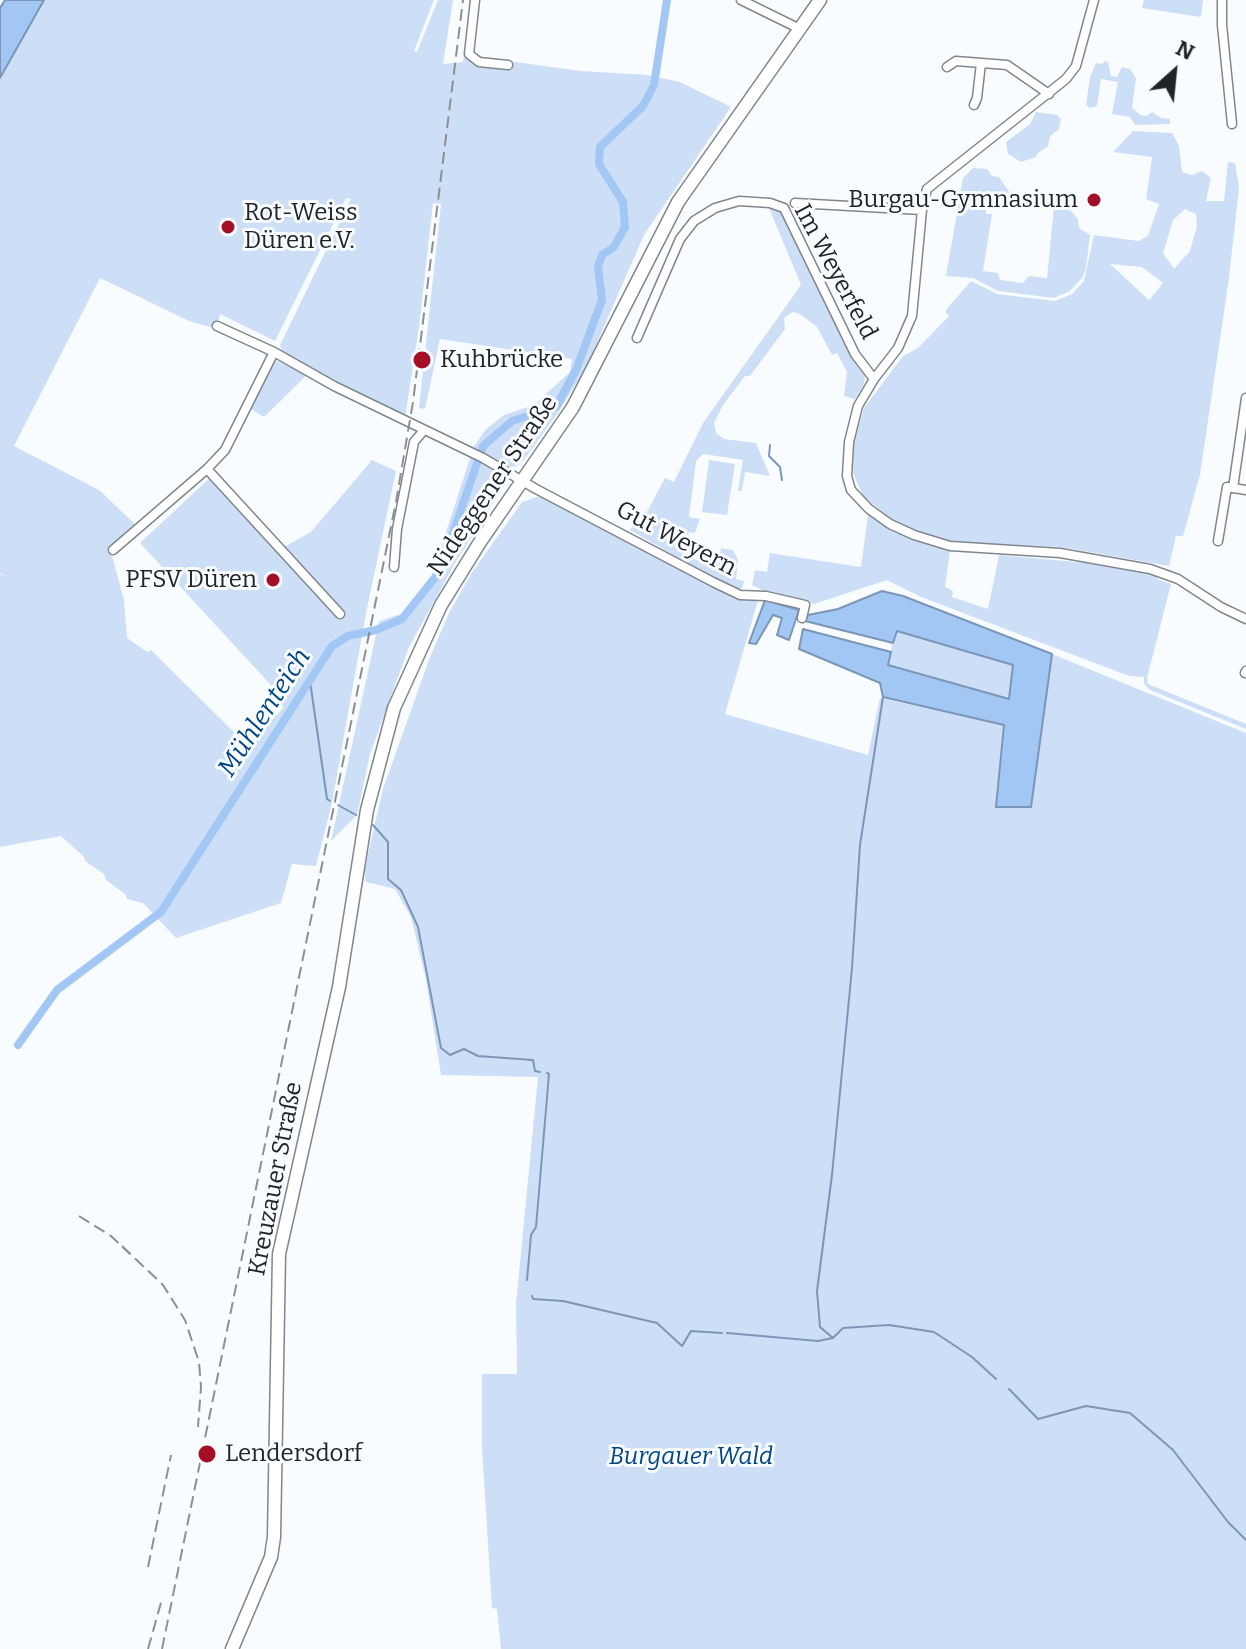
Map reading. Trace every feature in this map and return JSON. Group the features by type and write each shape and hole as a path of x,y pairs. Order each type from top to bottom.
{"main road":[{"name":"Nideggener Straße","path":"367,810 394,708 418,651 452,587 559,430 592,374 678,202 820,0"},
{"name":"Kreuzauer Straße","path":"236,1648 265,1577 274,1540 279,1254 339,987 367,810"}],"street":[{"path":"475,0 469,54 479,62 508,65"},
{"path":"741,0 800,29"},
{"path":"1094,0 1076,66 1049,94 932,183 924,197 912,316 898,348 858,406 853,421 847,476 851,490 860,500 890,524 914,535 950,546 1082,556 1159,572 1178,579 1246,619"},
{"path":"1222,0 1232,124"},
{"path":"947,67 956,61 1010,67 1049,94"},
{"path":"974,105 981,63"},
{"name":"Im Weyerfeld","path":"637,338 680,239 694,221 715,208 739,201 770,203 784,208 855,354 874,379"},
{"path":"795,203 922,210"},
{"path":"217,326 471,451 523,481"},
{"path":"113,550 225,450 274,352"},
{"path":"1233,488 1243,442 1246,398"},
{"path":"394,567 397,529 414,442 424,430"},
{"path":"207,469 340,614"},
{"name":"Gut Weyern","path":"523,481 740,595 766,596 805,605 802,618"},
{"path":"1218,541 1227,487 1246,490"}],"green space":[{"path":"44,0 434,0 414,51 417,52 438,0 453,0 443,64 463,62 464,55 581,71 647,75 680,82 731,107 644,235 586,368 557,414 517,466 510,467 473,448 485,430 504,415 534,405 570,372 572,359 440,339 425,409 419,408 441,204 433,203 405,418 283,353 280,345 351,199 346,198 275,341 220,314 217,329 189,321 100,278 14,446 99,490 136,525 110,548 124,600 127,638 147,652 151,650 248,746 283,708 280,695 140,543 216,472 284,547 311,532 372,460 396,471 366,613 332,803 316,866 292,864 281,903 176,938 143,903 127,899 61,836 0,847 0,574 8,576 0,573 0,78"},
{"path":"1144,0 1203,0 1201,17 1142,8"},
{"path":"1104,61 1108,62 1111,76 1117,77 1122,67 1130,69 1136,78 1132,108 1141,115 1147,116 1152,112 1170,119 1170,124 1135,125 1130,117 1112,114 1118,82 1101,79 1097,106 1090,108 1086,105 1090,77 1096,63 1103,64"},
{"path":"1036,112 1057,115 1061,119 1059,129 1050,136 1048,146 1036,157 1021,162 1008,154 1006,142 1030,124"},
{"path":"1133,131 1172,133 1179,146 1182,172 1192,175 1202,171 1211,178 1206,201 1224,201 1228,162 1235,163 1239,188 1200,475 1183,536 1176,536 1169,566 1061,547 950,542 893,520 863,496 853,473 854,443 864,408 903,356 918,348 949,316 945,311 971,281 997,294 1055,301 1072,294 1084,281 1094,235 1139,241 1148,236 1159,204 1146,199 1152,157 1113,152","holes":["1185,209 1196,214 1197,226 1190,251 1174,269 1163,253 1173,220","1110,264 1142,267 1163,283 1149,300"]},
{"path":"973,168 987,169 992,176 999,177 1010,193 986,210 986,214 992,214 983,271 998,273 1000,280 1023,283 1029,276 1047,278 1054,206 1069,209 1078,219 1079,228 1090,235 1086,268 1082,278 1070,291 1054,298 998,291 973,278 946,276 963,178"},
{"path":"769,208 780,209 852,356 865,374 864,384 855,399 844,396 847,372 837,353 832,355 817,327 793,312 784,318 785,329 750,376 745,376 723,405 714,423 716,433 724,439 756,443 770,476 745,472 742,491 738,491 743,460 703,454 696,461 689,517 700,519 695,533 689,532 685,557 718,565 721,548 733,550 738,560 736,579 744,581 742,588 738,589 630,530 639,527 665,478 674,482 703,423 801,285"},
{"path":"275,360 307,375 264,417 251,409"},
{"path":"471,455 503,476 506,483 455,563 409,647 370,754 357,815 331,841 379,621 401,614 432,576"},
{"path":"709,460 735,464 727,515 702,512"},
{"name":"Burgauer Wald","path":"537,497 550,499 707,582 759,597 725,714 868,755 880,698 1004,725 997,807 1031,807 1052,654 1246,733 1246,1649 501,1649 497,1609 492,1608 482,1449 482,1374 517,1374 516,1304 538,1077 441,1075 426,980 411,917 395,889 366,882 364,871 383,789 430,657 450,611 471,574 522,502"},
{"path":"868,515 912,540 950,550 945,587 953,591 952,597 988,609 999,555 1087,563 1157,576 1157,579 1171,584 1148,684 1246,724 1246,729 1150,690 1144,684 1144,677 1129,676 921,597 887,580 814,604 752,585 755,570 767,572 770,553 861,567"},
{"path":"896,631 1013,665 1009,699 887,665"}],"water":[{"path":"5,0 44,0 0,78 0,8"},
{"path":"882,591 903,596 1052,654 1031,807 996,807 1004,725 883,697 880,683 799,649 803,629 891,652 888,665 1009,699 1013,665 897,631 893,643 805,621 808,615 838,609"},
{"path":"765,600 799,610 789,640 777,635 782,618 773,615 756,644 749,643"}],"waterway":[{"name":"Mühlenteich","path":"18,1045 57,990 161,912 332,646 348,636 376,630 402,619 440,571 483,446 512,421 556,407 576,370 602,300 598,267 602,255 614,247 625,227 623,202 599,164 600,147 643,106 654,85 667,0"},
{"path":"770,445 769,456 780,467 782,480"},
{"path":"310,681 327,799 330,801"},
{"path":"833,1338 820,1327 817,1291 832,1175 852,968 860,845 883,697"},
{"path":"338,805 356,815"},
{"path":"373,825 388,842 388,879 401,890 418,927 441,1048 450,1055 464,1049 478,1056 533,1060 535,1071 540,1072"},
{"path":"527,1280 531,1235 536,1227 547,1073"},
{"path":"532,1296 533,1299 563,1301 657,1323 682,1346 691,1331 722,1333"},
{"path":"727,1333 818,1341 833,1338 843,1328 889,1325 934,1332 972,1357 996,1379"},
{"path":"1009,1389 1038,1419 1086,1406 1130,1413 1173,1450 1228,1522 1246,1540"}],"railway":[{"path":"162,1649 396,502 413,402 463,0"},
{"path":"79,1216 111,1236 130,1254"},
{"path":"122,1246 163,1285 185,1320 199,1362 198,1427"},
{"path":"148,1567 171,1455"},
{"path":"148,1649 162,1599"}],"place":[{"name":"Burgau-Gymnasium","path":"1094,200"},
{"name":"Rot-Weiss Düren e.V.","path":"228,227"},
{"name":"Kuhbrücke","path":"422,360"},
{"name":"PFSV Düren","path":"273,580"},
{"name":"Lendersdorf","path":"207,1454"}]}
